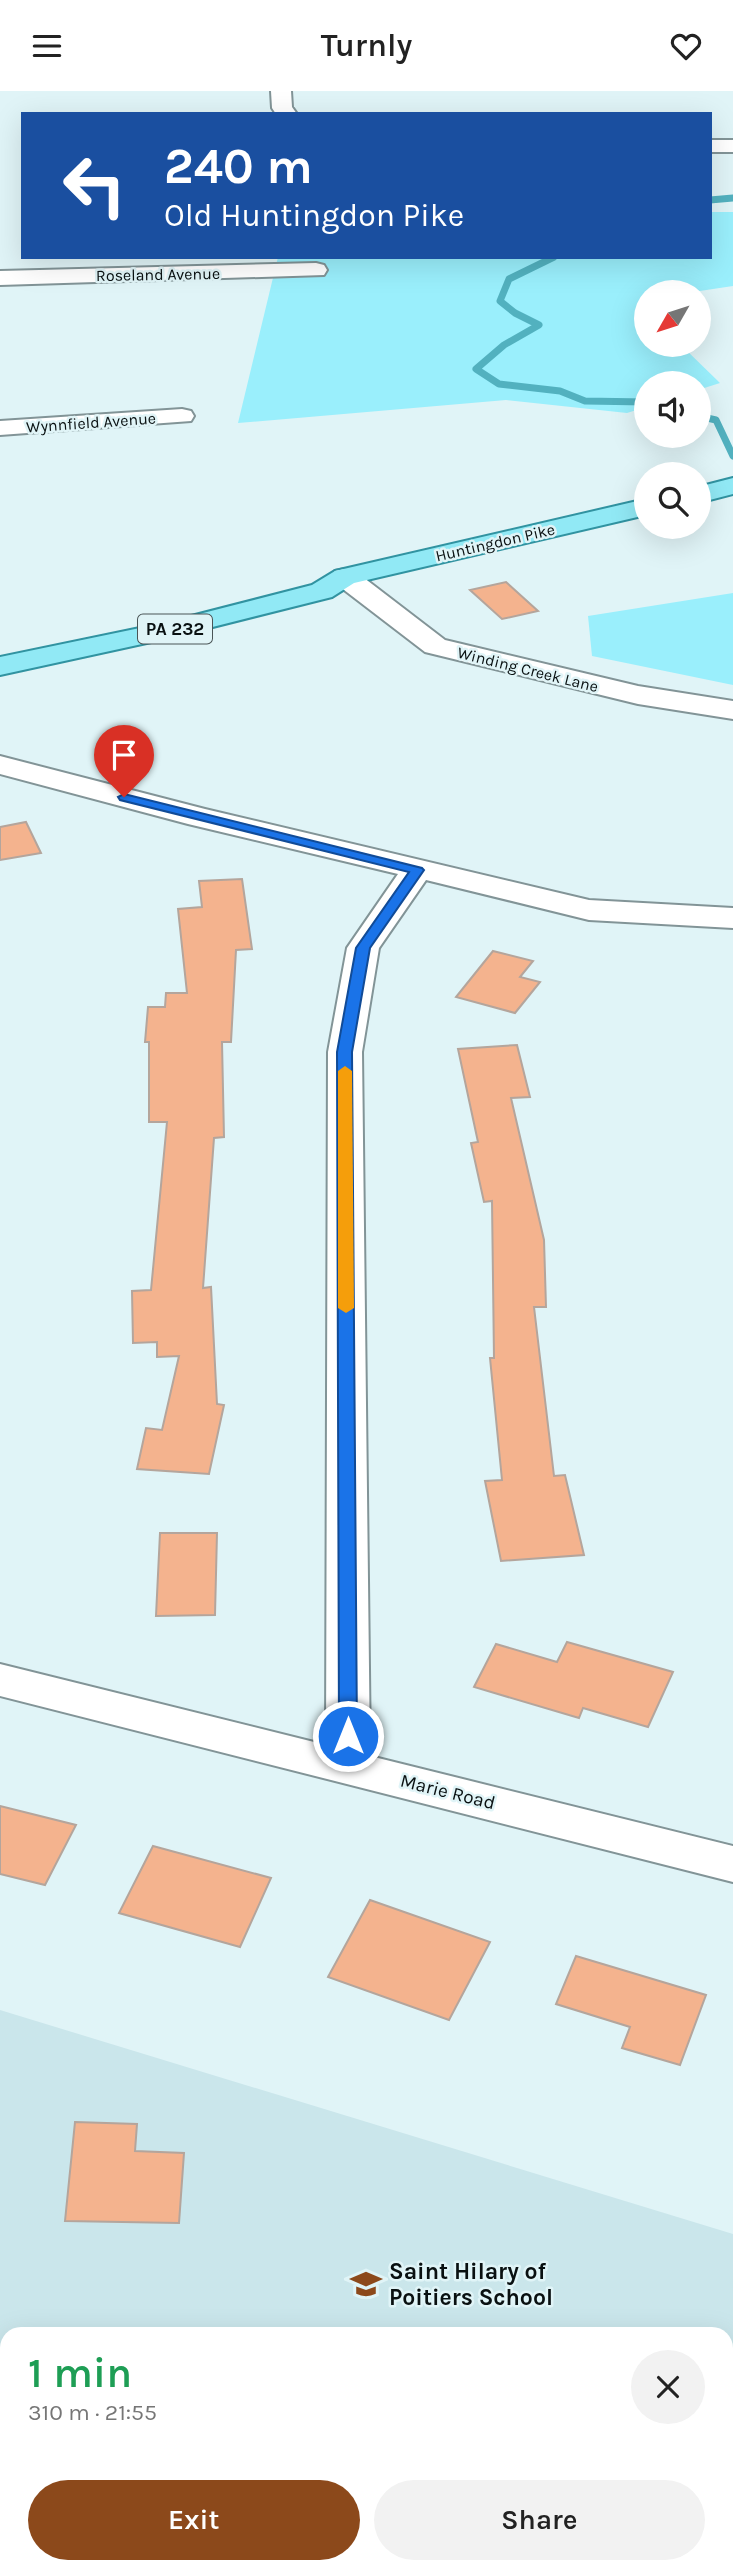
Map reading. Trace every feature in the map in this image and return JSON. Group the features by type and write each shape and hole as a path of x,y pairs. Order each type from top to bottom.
{"main road":[{"path":"711,492 733,487"},
{"name":"Huntingdon Pike","path":"0,666 165,631 322,591 345,577 634,510"},
{"name":"Huntingdon Pike","path":"0,647 318,574 345,577"}],"street":[{"path":"281,91 282,108 285,112"},
{"path":"712,146 733,146"},
{"name":"Roseland Avenue","path":"0,278 316,270"},
{"name":"Wynnfield Avenue","path":"0,428 182,416"},
{"name":"Winding Creek Lane","path":"345,577 435,646 638,695 733,710"},
{"path":"0,765 417,870 589,910 733,918"},
{"path":"348,1766 345,1052 363,948 417,870"},
{"name":"Marie Road","path":"0,1680 733,1864"}],"shaded area":[{"path":"712,212 733,212 733,286 711,289 711,280 634,280 634,357 693,357 708,371 634,371 634,411 627,413 506,400 238,423 278,259 712,259"},
{"path":"711,374 720,383 711,386"},
{"path":"733,593 733,685 592,656 588,616"},
{"name":"Saint Hilary of Poitiers School","path":"0,2010 733,2234 733,2327 0,2327"}],"building":[{"path":"506,582 538,611 502,619 470,590"},
{"path":"26,822 41,853 0,860 0,827"},
{"path":"242,879 252,949 236,950 231,1042 222,1042 224,1137 214,1138 203,1288 211,1287 217,1404 224,1405 209,1474 137,1469 146,1428 162,1430 179,1356 157,1357 157,1342 133,1343 132,1291 151,1290 167,1122 149,1122 149,1042 145,1042 148,1007 165,1007 166,993 187,993 178,909 202,907 199,881"},
{"path":"493,951 533,961 520,977 540,982 515,1013 456,997"},
{"path":"517,1045 530,1097 511,1098 544,1240 546,1307 534,1307 554,1476 565,1475 584,1555 501,1561 485,1481 502,1480 490,1358 494,1358 492,1201 484,1202 471,1143 478,1142 458,1049"},
{"path":"160,1533 217,1533 215,1615 156,1616"},
{"path":"567,1642 673,1672 648,1727 583,1708 579,1718 474,1687 496,1644 557,1662"},
{"path":"0,1806 76,1825 45,1885 0,1874"},
{"path":"153,1846 271,1878 240,1947 119,1913"},
{"path":"370,1900 490,1942 449,2020 328,1977"},
{"path":"576,1956 706,1995 680,2065 622,2048 630,2027 556,2004"},
{"path":"75,2122 137,2124 135,2151 184,2153 179,2223 65,2221"}],"waterway":[{"path":"712,200 733,198"},
{"path":"550,259 509,279 500,301 515,313 539,325 504,345 476,369 499,384 560,391 585,401 634,402"},
{"path":"711,419 716,420 733,456"}],"slow traffic":[{"path":"345,1071 346,1308"}],"place":[{"name":"Saint Hilary of Poitiers School","path":"366,2284"}],"route":[{"path":"124,797 417,870 363,948 345,1052 348,1736"}]}
